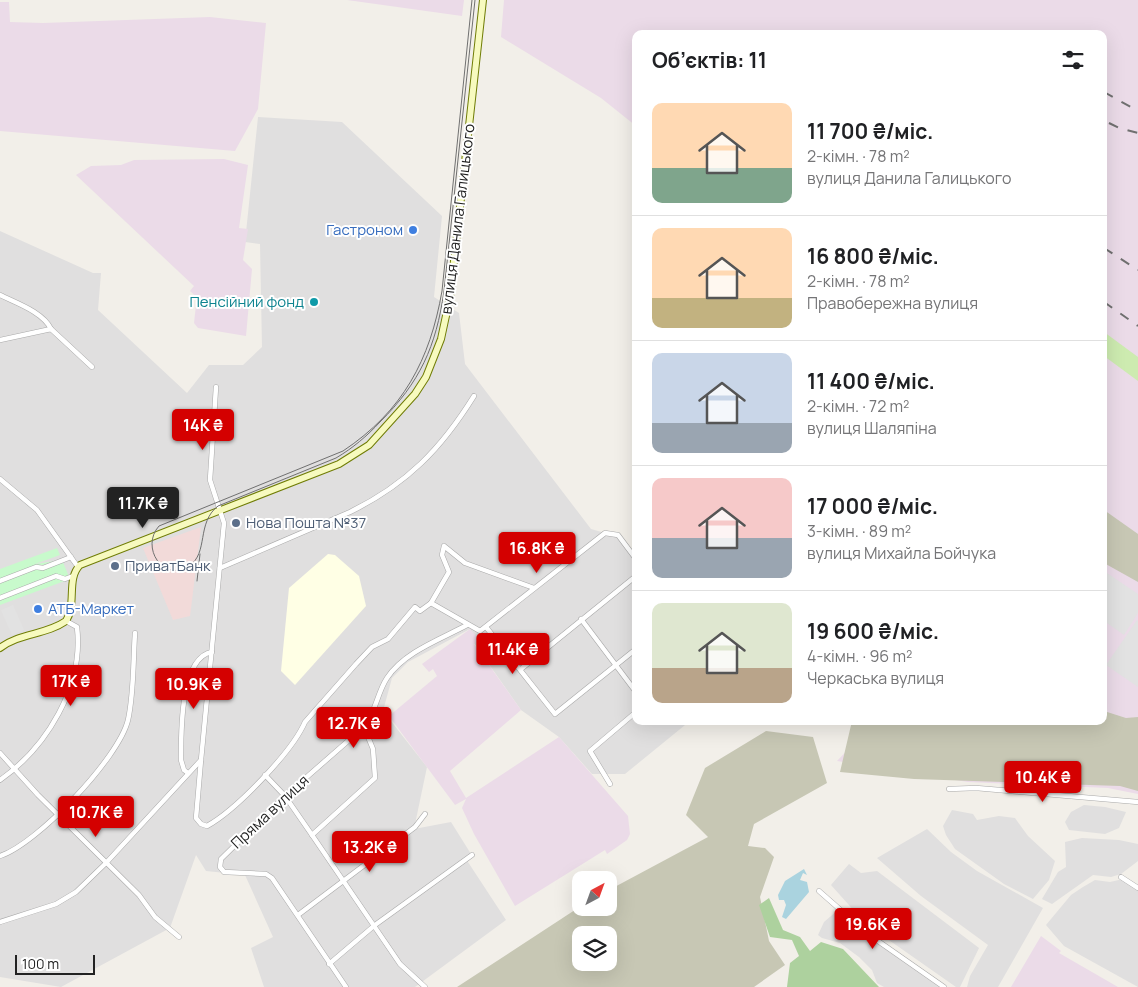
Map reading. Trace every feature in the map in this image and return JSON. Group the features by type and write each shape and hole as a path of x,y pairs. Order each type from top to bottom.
{"street":[{"name":"вулиця Данила Галицького","path":"78,567 324,471 357,455 400,412 426,377 441,339 450,297 483,0"},
{"path":"0,295 48,322 51,329 92,367"},
{"path":"0,340 51,329"},
{"path":"216,387 210,480 224,523 196,818 201,824 207,826 234,807 265,775 301,732 305,722 372,647 388,639 415,607 420,611 431,603 449,572 442,555 444,546 465,563 534,588"},
{"path":"220,568 350,512 391,488 435,452 454,429 474,396"},
{"path":"0,479 37,510 78,567 73,576 72,604 66,621 49,630 11,641 0,648"},
{"path":"431,603 480,631 605,533 618,536 632,554"},
{"path":"0,581 36,567 43,568 71,557"},
{"path":"0,598 56,576 65,579 73,576"},
{"path":"521,668 632,579"},
{"path":"581,619 632,687"},
{"path":"0,780 14,770 46,735 74,674 79,644 77,627 66,621"},
{"name":"Пряма вулиця","path":"298,915 272,878 266,874 224,872 220,867 221,859 285,796 364,727 372,715 386,680 395,667 406,658 467,625"},
{"path":"486,627 521,668 553,712 557,714 632,652"},
{"path":"0,856 34,836 58,814 105,762 122,738 128,720 135,633"},
{"path":"188,773 184,770 180,760 186,686 198,659 205,653 212,652"},
{"path":"610,784 606,774 590,754 595,745 632,715"},
{"path":"312,835 375,778 374,749 364,727"},
{"path":"0,753 14,770 139,895 155,917 179,937"},
{"path":"0,922 56,904 76,892 106,863 201,760"},
{"path":"265,775 285,796 400,964 426,987"},
{"path":"948,789 976,788 1138,802"},
{"path":"346,987 298,915 415,827 425,814"},
{"path":"329,964 375,925 472,855"},
{"path":"1121,877 1138,888"},
{"path":"819,891 868,934 944,987"}],"shaded area":[{"path":"347,0 464,0 462,16"},
{"path":"504,0 1138,0 1138,794 1108,788 968,782 837,761 871,725 1107,725 1107,30 632,30 632,123 601,98 501,37"},
{"path":"0,2 9,2 10,22 43,23 210,17 266,23 258,109 235,151 0,131"},
{"path":"258,117 342,122 442,216 434,297 459,313 465,364 591,529 619,537 632,553 632,725 685,725 625,774 592,774 559,737 521,710 474,643 470,629 408,662 392,678 383,711 427,767 414,829 451,822 471,854 466,859 506,920 415,987 264,987 251,948 273,937 245,875 206,871 196,855 170,928 61,987 0,977 0,231 93,273 101,273 98,310 187,393 209,365 243,365 262,347 260,244 245,242"},
{"path":"224,159 248,165 239,228 248,229 243,260 252,269 246,336 198,328 194,323 196,305 200,300 190,291 194,286 76,175 91,166 121,165 134,160"},
{"path":"1107,512 1138,534 1138,582 1107,565"},
{"path":"201,527 190,616 173,620 143,548"},
{"path":"328,554 335,555 359,576 366,606 295,685 281,671 289,588"},
{"path":"1107,573 1138,594 1138,613 1124,635 1107,623"},
{"path":"13,605 24,630 12,635 1,610"},
{"path":"1137,620 1138,687 1107,666"},
{"path":"470,629 479,639 474,644 521,710 450,771 466,798 559,737 628,816 630,834 627,840 607,854 605,850 515,906 474,834 462,808 466,799 455,805 389,716 437,676 433,669 429,672 422,664"},
{"path":"1107,712 1126,718 1138,717 1138,791 1120,786 914,779 840,772 851,725 1107,725"},
{"path":"766,731 813,737 827,783 754,824 748,846 765,848 774,857 760,897 769,941 785,965 754,987 457,987 572,912 572,916 618,916 618,885 708,837 686,815 705,768"},
{"path":"1084,805 1126,812 1119,828 1105,834 1069,830 1065,822 1071,812"},
{"path":"952,810 973,814 977,820 999,816 1015,818 1028,836 1055,861 1049,880 1033,899 1004,884 955,849 946,835 943,826"},
{"path":"927,829 951,852 977,871 1043,908 998,987 967,987 970,976 988,945 921,896 877,858"},
{"path":"1082,838 1119,840 1138,844 1138,861 1121,874 1111,877 1093,875 1052,904 1042,899 1058,872 1066,867 1065,842"},
{"path":"849,864 861,873 877,871 979,948 960,987 956,987 866,924 831,885"},
{"path":"1123,879 1138,889 1138,987 1064,946 1046,925 1071,895 1083,887 1095,880 1110,882"},
{"path":"838,910 941,987 884,987 877,983 872,970 859,957 840,943 818,935 824,922"},
{"path":"1041,936 1061,951 1059,953 1118,987 1011,987"}],"green space":[{"path":"1107,334 1138,357 1138,381 1107,358"},
{"path":"57,548 60,555 35,564 62,560 70,579 0,605 0,569"},
{"path":"769,898 783,930 800,937 810,951 821,942 843,949 879,987 787,987 790,963 799,956 792,940 770,937 759,905"}],"water":[{"path":"804,869 807,875 803,873 800,880 807,882 809,892 786,919 782,917 786,905 784,900 779,900 778,895 785,881"}],"tram line":[{"path":"472,0 442,291 430,339 410,382 398,401 382,419 343,451 159,526 154,534 152,544 153,552 163,566 171,570 179,570 189,566 195,560 199,554 207,521 211,513 218,506 336,458 354,446 370,432 394,407 416,378 431,347 441,311 475,0"},
{"path":"197,581 200,554"}],"railway":[{"path":"1107,94 1138,111"},
{"path":"1109,123 1138,133"},
{"path":"1107,250 1138,270"},
{"path":"1107,304 1138,326"}],"place":[{"name":"Гастроном","path":"413,230"},
{"name":"Пенсійний фонд","path":"314,302"},
{"name":"Нова Пошта №37","path":"236,523"},
{"name":"ПриватБанк","path":"115,566"},
{"name":"АТБ-Маркет","path":"38,609"}]}
